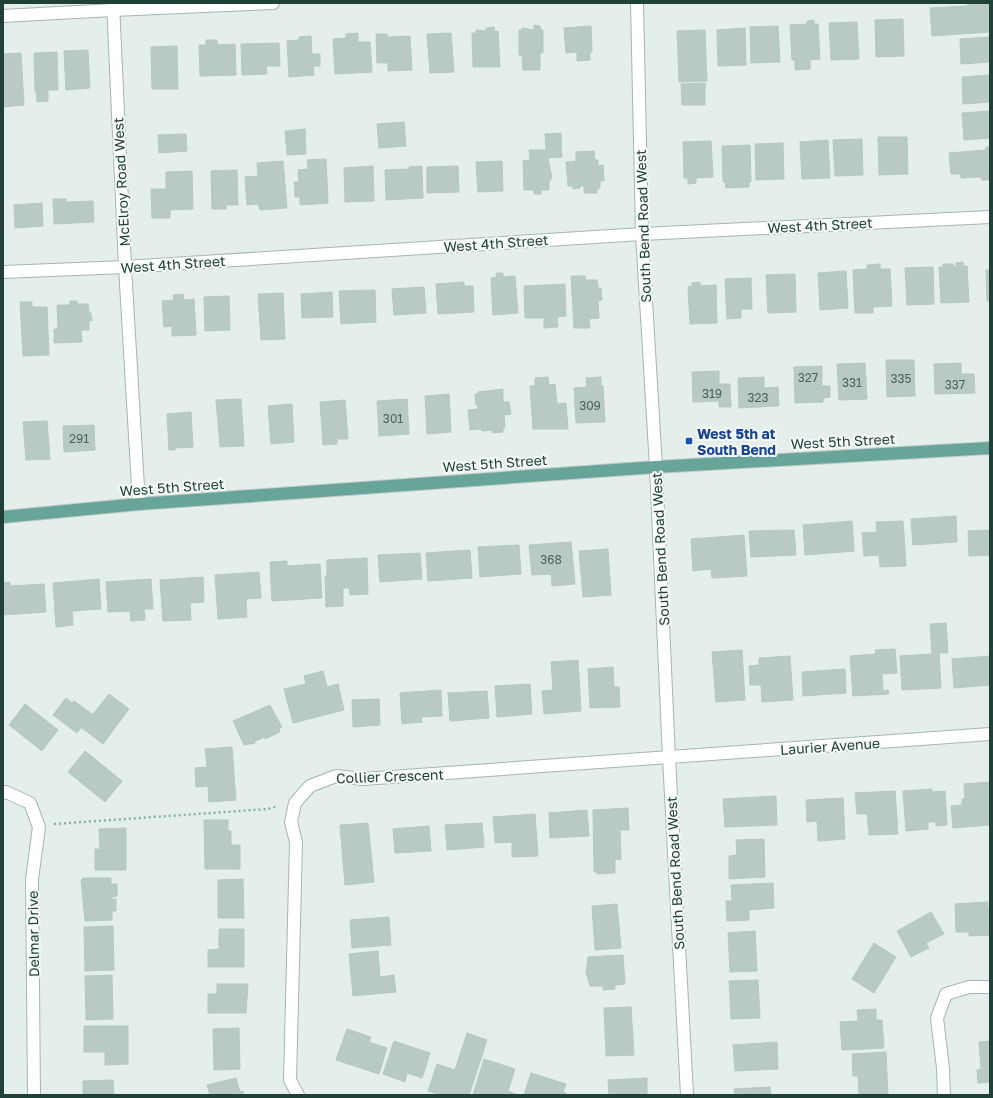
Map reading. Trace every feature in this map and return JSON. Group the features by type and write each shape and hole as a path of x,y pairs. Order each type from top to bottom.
{"main road":[{"name":"West 5th Street","path":"3,517 139,504 656,467 990,448"}],"street":[{"path":"3,16 113,6 273,3"},
{"name":"South Bend Road West","path":"637,3 642,234 656,467 669,758 687,1095"},
{"name":"McElroy Road West","path":"113,6 125,267 139,504"},
{"name":"West 4th Street","path":"3,272 125,267 642,234 990,217"},
{"name":"Laurier Avenue","path":"669,758 990,734"},
{"name":"Collier Crescent","path":"295,803 310,786 336,776 363,779 669,758"},
{"name":"Delmar Drive","path":"3,793 6,792 30,803 38,827 32,879 34,1095"},
{"path":"295,803 291,822 296,842 290,1080 298,1095"},
{"path":"944,1095 943,1068 937,1018 946,994 970,987 990,987"}],"path":[{"path":"38,827 56,823 268,808 295,803"}],"building":[{"path":"968,3 990,3 990,32 932,36 930,8 968,6"},
{"path":"903,19 904,56 876,57 875,20"},
{"path":"814,20 814,24 818,24 820,59 810,60 810,69 795,70 795,60 792,60 790,25 807,24 807,21"},
{"path":"857,22 859,59 831,60 829,23"},
{"path":"534,25 540,26 541,30 543,30 543,53 540,53 540,70 523,70 522,55 519,55 519,30 522,30 522,28 534,30"},
{"path":"591,26 592,52 590,52 590,60 577,61 577,52 566,53 564,28"},
{"path":"778,26 780,62 751,63 750,27"},
{"path":"494,27 495,32 498,31 500,67 473,67 472,33 476,33 476,30 486,31 486,28"},
{"path":"745,28 746,65 718,66 717,30"},
{"path":"705,30 707,81 679,82 677,31"},
{"path":"358,33 358,42 370,42 372,72 335,74 333,39 346,38 346,34"},
{"path":"451,33 454,72 430,73 427,34"},
{"path":"376,34 387,34 387,37 410,36 412,70 388,71 388,63 377,63"},
{"path":"311,36 312,54 320,54 320,66 313,66 314,75 289,77 287,41 299,40 299,37"},
{"path":"990,37 990,62 961,64 960,39"},
{"path":"206,40 217,40 217,45 235,44 236,75 200,76 199,45 206,45"},
{"path":"279,43 280,66 266,66 267,74 242,75 241,44"},
{"path":"177,46 178,89 152,89 151,47"},
{"path":"88,50 90,88 66,90 64,51"},
{"path":"57,52 58,90 48,90 48,101 37,102 36,90 35,91 34,53"},
{"path":"21,53 24,105 3,107 3,54"},
{"path":"990,75 990,102 963,104 962,77"},
{"path":"705,83 705,105 682,105 681,84"},
{"path":"990,111 990,138 964,140 962,113"},
{"path":"404,122 406,146 379,148 377,124"},
{"path":"305,129 306,154 287,155 285,131"},
{"path":"561,133 562,157 548,158 552,178 549,182 549,190 541,190 541,194 534,194 534,190 524,190 523,161 530,160 529,150 546,150 545,134"},
{"path":"186,134 187,151 159,153 158,135"},
{"path":"878,137 907,137 908,174 879,175"},
{"path":"862,139 863,175 835,176 833,140"},
{"path":"828,140 830,178 802,179 800,142"},
{"path":"711,141 713,177 696,178 696,183 688,184 688,178 684,178 683,142"},
{"path":"783,143 784,179 756,180 755,144"},
{"path":"750,145 751,182 749,182 749,187 726,188 725,182 723,182 722,146"},
{"path":"986,147 990,147 989,180 982,180 981,177 961,178 961,174 951,174 949,153 986,150"},
{"path":"594,151 595,160 598,160 598,166 603,165 604,181 600,181 600,188 597,189 597,193 584,193 584,186 573,189 573,186 568,186 566,162 576,161 576,152"},
{"path":"326,159 328,203 300,205 300,197 295,197 294,182 299,182 298,170 308,169 307,160"},
{"path":"283,161 287,208 260,210 258,204 247,205 245,177 258,176 257,163"},
{"path":"502,161 503,191 478,192 476,162"},
{"path":"373,166 374,201 345,202 344,168"},
{"path":"422,166 423,198 386,200 385,170 409,169 409,167"},
{"path":"458,166 459,192 427,193 427,167"},
{"path":"237,170 238,205 226,205 226,209 212,209 211,171"},
{"path":"192,171 193,209 170,210 170,218 152,218 151,189 166,189 166,172"},
{"path":"53,199 66,199 66,202 93,201 94,222 54,224"},
{"path":"42,203 43,226 15,228 14,205"},
{"path":"963,262 963,266 967,266 969,302 941,303 939,267 943,267 943,264 953,264 953,267 956,266 956,263"},
{"path":"880,264 880,269 890,269 892,306 873,307 873,313 855,313 853,270 867,269 867,265"},
{"path":"933,267 934,304 907,305 905,268"},
{"path":"986,270 990,270 990,301 987,301"},
{"path":"846,271 848,308 820,310 818,273"},
{"path":"496,273 503,273 503,277 515,276 518,313 493,315 491,278 497,277"},
{"path":"795,274 796,312 768,313 766,275"},
{"path":"571,276 585,276 585,280 597,280 598,288 601,288 602,300 598,301 599,318 589,319 590,328 574,328"},
{"path":"751,278 752,309 741,309 741,318 727,319 725,279"},
{"path":"464,282 464,286 473,286 474,312 438,314 436,284"},
{"path":"700,282 700,286 716,285 717,323 690,324 688,287 692,286 692,283"},
{"path":"565,284 566,316 557,317 558,327 544,328 544,318 525,318 524,286"},
{"path":"424,287 426,313 394,315 392,289"},
{"path":"375,290 376,322 341,324 339,291"},
{"path":"332,292 333,317 302,318 301,294"},
{"path":"283,293 285,339 261,340 258,294"},
{"path":"183,294 184,300 194,299 196,335 172,336 172,326 164,327 162,301 174,300 173,295"},
{"path":"229,296 230,330 205,331 204,297"},
{"path":"70,301 77,301 77,304 88,304 92,321 89,320 89,330 81,330 82,342 54,343 54,329 58,329 57,305 70,305"},
{"path":"20,302 32,302 32,307 47,307 49,355 23,356"},
{"path":"886,360 914,360 915,396 887,397"},
{"path":"865,363 867,399 839,400 837,364"},
{"path":"961,363 961,374 974,374 975,393 935,394 934,364"},
{"path":"822,366 822,386 830,386 830,397 823,398 823,402 795,403 794,367"},
{"path":"719,371 719,384 730,384 731,407 719,407 719,401 693,402 692,372"},
{"path":"548,377 549,385 555,384 557,404 566,403 568,429 533,429 530,386 535,386 535,378"},
{"path":"601,377 605,422 576,423 574,388 587,387 586,378"},
{"path":"764,377 764,388 778,387 779,406 739,408 738,378"},
{"path":"503,389 503,402 509,402 511,414 504,415 505,428 503,428 503,432 492,433 492,430 482,431 481,429 470,430 468,410 478,409 475,394 478,394 478,392"},
{"path":"449,394 451,432 427,434 425,396"},
{"path":"241,399 244,446 220,447 216,400"},
{"path":"407,399 409,434 379,436 377,401"},
{"path":"345,400 348,439 337,439 337,444 323,445 320,402"},
{"path":"292,404 294,442 271,444 268,406"},
{"path":"191,412 193,447 175,448 175,450 169,450 167,414"},
{"path":"47,421 50,459 26,460 23,422"},
{"path":"94,425 95,450 64,452 63,426"},
{"path":"956,516 957,542 913,545 911,519"},
{"path":"852,521 854,551 805,555 803,525"},
{"path":"903,521 906,566 880,567 879,555 864,556 862,533 877,532 876,522"},
{"path":"794,530 796,555 751,557 749,531"},
{"path":"990,530 990,555 969,556 968,531"},
{"path":"744,535 747,576 712,578 711,569 693,571 691,539"},
{"path":"571,542 575,584 552,586 551,574 532,575 529,545"},
{"path":"519,545 521,574 480,577 478,547"},
{"path":"608,549 611,595 583,597 579,551"},
{"path":"470,550 472,578 428,581 426,553"},
{"path":"420,553 422,579 380,582 378,555"},
{"path":"367,558 368,594 350,595 349,588 343,588 343,606 326,607 325,576 327,576 327,560"},
{"path":"287,561 287,566 320,564 322,598 272,601 270,562"},
{"path":"259,572 261,598 246,599 247,617 218,619 215,575"},
{"path":"203,577 204,602 190,603 191,620 163,621 160,580"},
{"path":"99,579 101,609 72,611 73,625 56,627 53,583"},
{"path":"151,579 153,609 144,609 145,620 131,621 130,611 108,612 106,582"},
{"path":"10,582 10,586 44,584 46,612 3,615 3,583"},
{"path":"946,623 948,653 939,653 941,688 902,690 900,656 932,654 930,624"},
{"path":"895,649 897,673 882,674 883,691 888,690 889,694 853,696 850,656 876,654 875,650"},
{"path":"742,650 745,700 716,702 712,652"},
{"path":"790,656 793,700 762,702 761,685 750,685 749,666 759,665 759,658"},
{"path":"990,656 990,685 954,688 952,659"},
{"path":"578,660 581,711 544,714 542,691 553,690 551,662"},
{"path":"613,667 614,687 619,687 620,707 590,708 588,669"},
{"path":"845,669 846,693 803,696 802,672"},
{"path":"323,671 327,687 338,684 344,710 293,723 284,689 306,684 304,676"},
{"path":"530,684 532,714 497,717 495,686"},
{"path":"441,690 442,716 421,717 422,722 402,724 400,693"},
{"path":"487,691 489,718 450,721 448,693"},
{"path":"109,694 129,709 103,744 82,728"},
{"path":"66,698 72,703 74,701 92,714 77,733 53,715"},
{"path":"379,699 380,725 353,727 352,700"},
{"path":"25,704 58,730 42,751 9,725"},
{"path":"270,705 282,727 279,728 280,732 265,739 263,735 263,738 255,741 255,743 244,745 233,721"},
{"path":"232,747 236,800 209,802 208,786 196,787 195,768 207,767 205,749"},
{"path":"85,751 122,781 105,802 68,772"},
{"path":"990,782 990,825 953,828 951,806 962,805 962,799 965,799 964,784"},
{"path":"932,789 932,792 945,791 947,825 936,826 936,822 928,822 928,829 906,831 903,791"},
{"path":"895,791 898,834 869,835 867,814 857,814 855,793"},
{"path":"776,796 777,825 725,827 723,799"},
{"path":"843,798 845,839 818,841 817,821 807,822 806,800"},
{"path":"628,808 629,830 620,830 621,860 615,859 615,873 598,874 594,871 593,810"},
{"path":"587,810 589,836 550,838 549,813"},
{"path":"535,814 538,856 512,857 512,842 495,843 493,817"},
{"path":"204,820 228,820 228,831 231,831 231,845 240,845 240,869 205,869"},
{"path":"368,823 374,882 345,885 340,825"},
{"path":"482,823 484,847 447,850 445,825"},
{"path":"429,826 431,851 395,853 393,829"},
{"path":"126,828 126,870 95,870 95,849 100,849 99,829"},
{"path":"764,839 765,877 729,879 729,856 737,855 736,840"},
{"path":"83,878 111,878 111,884 117,884 117,896 111,897 112,899 116,899 116,911 112,911 112,920 85,921 81,880"},
{"path":"243,879 244,918 218,918 218,880"},
{"path":"773,883 774,908 749,910 749,920 727,921 726,901 732,901 731,885"},
{"path":"988,902 988,909 990,909 990,935 969,936 969,932 956,932 955,904"},
{"path":"617,904 621,948 595,950 592,906"},
{"path":"931,912 944,934 926,943 929,948 911,957 897,931"},
{"path":"389,917 391,945 352,948 350,920"},
{"path":"113,926 114,970 85,971 84,927"},
{"path":"219,929 244,929 244,967 208,967 208,950 219,949"},
{"path":"755,931 757,971 730,972 728,933"},
{"path":"874,943 896,957 874,993 852,979"},
{"path":"378,951 380,977 394,975 396,992 353,996 349,954"},
{"path":"623,955 625,984 615,985 615,989 603,990 603,986 590,986 586,972 588,957"},
{"path":"112,975 113,1019 86,1020 85,976"},
{"path":"758,980 760,1018 731,1019 729,981"},
{"path":"217,984 248,984 246,1013 208,1013 208,994 217,994"},
{"path":"631,1007 634,1055 606,1056 604,1008"},
{"path":"876,1009 876,1020 882,1020 884,1048 842,1050 840,1022 858,1021 857,1010"},
{"path":"84,1026 128,1026 128,1064 105,1065 105,1052 84,1052"},
{"path":"239,1028 240,1069 214,1070 213,1029"},
{"path":"347,1029 371,1037 369,1042 387,1048 379,1074 336,1060"},
{"path":"467,1033 487,1040 469,1095 441,1095 428,1091 437,1064 455,1070"},
{"path":"394,1041 430,1053 422,1078 407,1073 405,1082 383,1074"},
{"path":"990,1041 990,1082 978,1083 977,1070 981,1069 979,1042"},
{"path":"777,1042 778,1069 735,1071 733,1045"},
{"path":"886,1052 888,1095 859,1095 858,1076 853,1076 852,1054"},
{"path":"484,1059 515,1069 508,1091 518,1095 473,1095"},
{"path":"531,1073 566,1084 563,1092 566,1093 565,1095 524,1095"},
{"path":"236,1078 240,1092 243,1091 243,1095 210,1095 207,1085"},
{"path":"647,1078 647,1095 609,1095 608,1080"},
{"path":"113,1080 114,1095 83,1095 83,1081"},
{"path":"770,1087 771,1095 735,1095 734,1089"}],"place":[{"name":"West 5th at South Bend","path":"689,441"}]}
